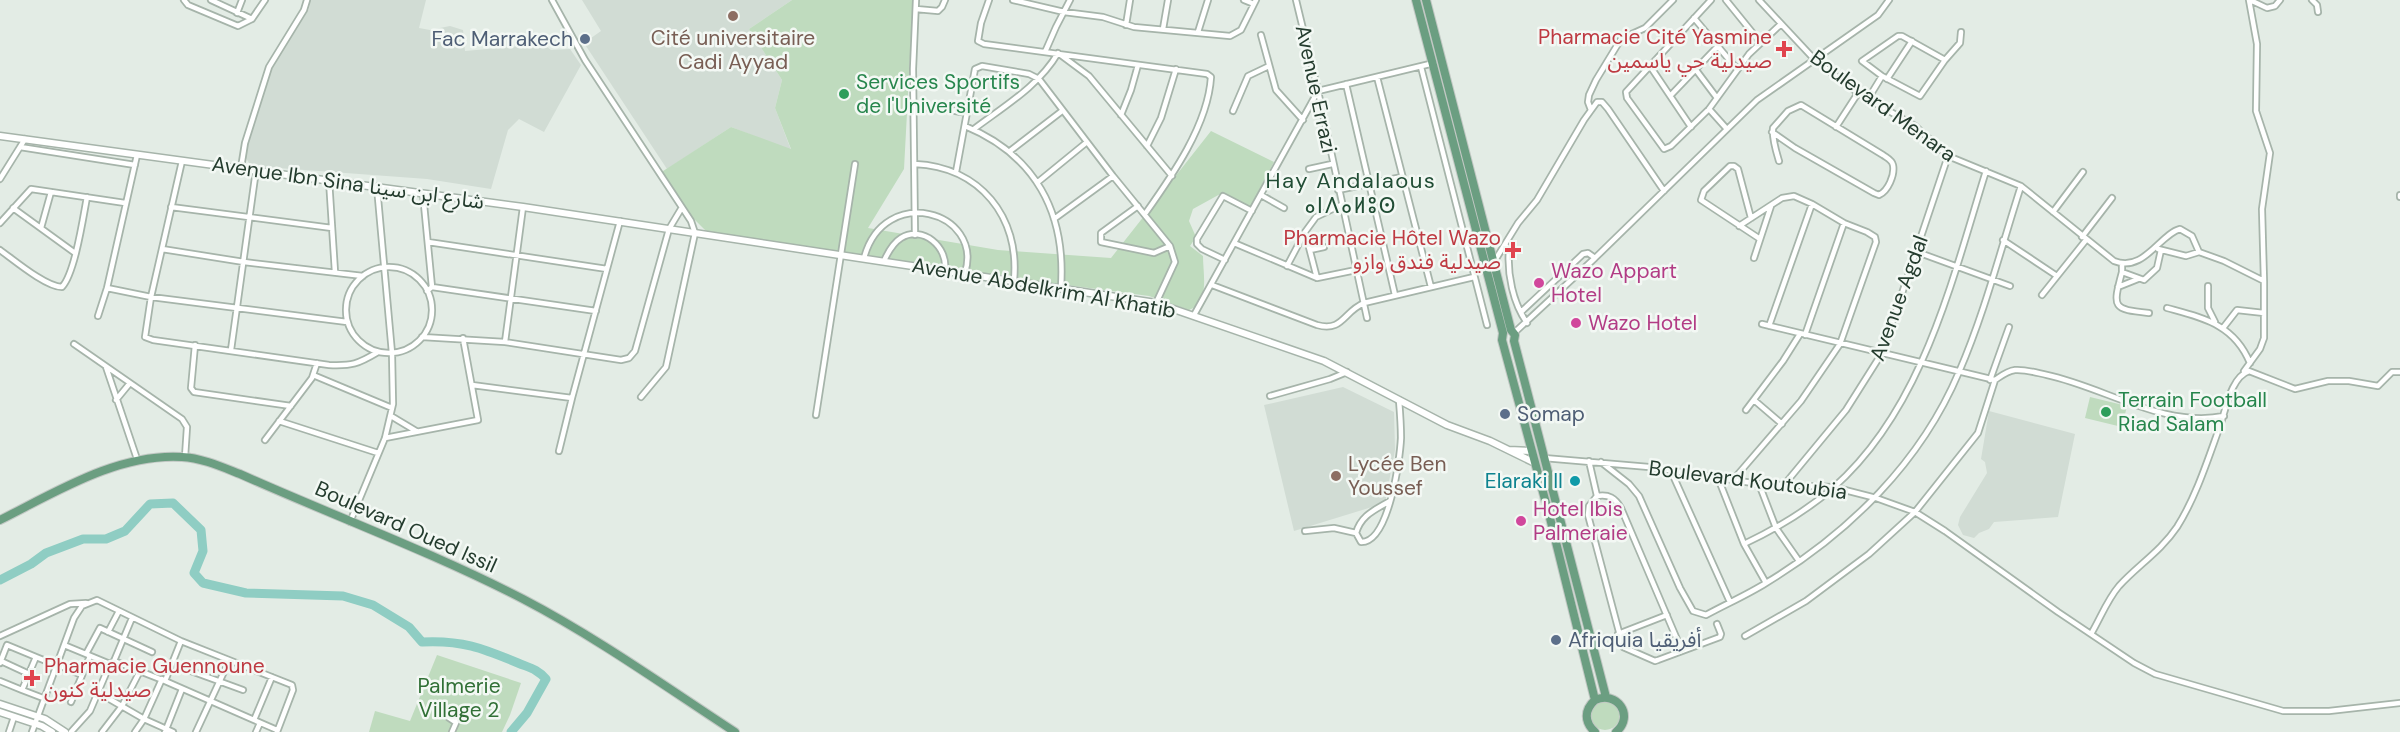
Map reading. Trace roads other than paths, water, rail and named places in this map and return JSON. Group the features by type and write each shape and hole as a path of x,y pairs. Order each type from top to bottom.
{"main road":[{"path":"1416,0 1544,458 1606,697"},
{"path":"1426,0 1494,262 1510,335 1509,345 1504,343 1595,700"},
{"name":"Boulevard Oued Issil","path":"0,520 88,477 137,459 185,457 240,474 447,564 542,609 735,732"},
{"name":"Boulevard Oued Issil","path":"0,514 39,501"},
{"path":"1595,732 1590,728 1586,718 1588,708 1595,700 1606,697 1617,701 1624,711 1623,723 1616,732"}],"street":[{"path":"184,0 188,5 235,26 243,25 252,19 265,0"},
{"path":"237,12 242,0"},
{"path":"241,168 245,143 269,67 304,10 307,0"},
{"path":"552,0 585,60 692,224 695,233 666,367 641,397"},
{"path":"915,235 913,107 916,0"},
{"path":"916,9 938,11 945,0"},
{"path":"988,0 978,34 980,42 1207,74 1211,80 1194,135 1172,176 1145,214"},
{"path":"1013,0 1064,12 1103,17 1126,25 1234,36 1241,30 1255,2 1244,0"},
{"path":"1045,52 1070,0"},
{"path":"1126,25 1130,0"},
{"path":"1163,28 1168,0"},
{"path":"1198,32 1208,0"},
{"name":"Avenue Errazi","path":"1296,0 1367,318"},
{"path":"1591,110 1588,102 1592,89 1615,45 1625,36 1645,28 1672,0"},
{"path":"1711,0 1626,93 1646,126 1665,150 1709,109 1737,69 1760,42 1780,24"},
{"path":"1726,0 1760,42"},
{"name":"Boulevard Menara","path":"1759,0 1815,60 1858,93 1922,131 1948,156 2021,186 2108,257 2122,263"},
{"path":"1510,335 1527,323 1757,100 1878,15 1889,0"},
{"path":"2250,0 2267,8 2275,6 2280,0"},
{"path":"2091,634 2118,587 2158,549 2178,525 2204,469 2239,377 2263,344 2262,209 2270,153 2256,111 2257,44 2250,0"},
{"path":"2312,0 2317,5 2318,12"},
{"path":"214,1 252,19"},
{"path":"1694,18 1737,69"},
{"path":"1945,60 1912,41 1898,36 1863,60 1864,65 1920,96 1960,43 1961,32"},
{"path":"1261,35 1276,90 1303,120"},
{"path":"1868,99 1912,41"},
{"path":"1671,95 1717,47"},
{"path":"974,129 1040,79 1050,69 1058,53"},
{"path":"1058,53 1089,76 1172,176"},
{"path":"1194,315 1318,91 1434,63"},
{"path":"1121,115 1138,65"},
{"path":"1233,111 1248,76 1269,66"},
{"path":"1650,66 1691,127"},
{"path":"956,172 974,72 978,67 1029,74 1040,79 1062,111 1170,246 1175,262 1156,303"},
{"path":"1421,67 1487,325"},
{"path":"1147,146 1161,118 1176,69"},
{"path":"1696,70 1717,98"},
{"path":"1377,77 1431,287"},
{"path":"1346,84 1395,295"},
{"path":"1836,127 1858,93"},
{"path":"1494,262 1518,223 1537,200 1598,102 1604,104 1664,191"},
{"path":"1772,132 1874,194 1884,193 1894,168 1892,161 1799,105 1783,116 1775,124 1772,132 1779,161"},
{"path":"913,107 967,113"},
{"path":"1709,109 1726,128"},
{"path":"1010,152 1062,111"},
{"path":"1307,111 1322,114"},
{"path":"965,126 974,129 1010,152 1038,182 1054,219 1062,257 1061,287"},
{"name":"Avenue Ibn Sina شارع ابن سينا","path":"0,136 523,207 695,233"},
{"path":"0,179 25,139"},
{"path":"1038,182 1087,142"},
{"path":"20,147 135,165"},
{"path":"98,316 137,155"},
{"name":"Avenue Agdal","path":"1784,485 1846,410 1882,353 1948,156"},
{"path":"182,161 151,297 145,337 153,340 349,366 378,352"},
{"path":"915,164 935,166 956,172 987,195 1005,221 1014,249 1014,280"},
{"path":"1309,169 1332,164"},
{"path":"816,415 855,165"},
{"path":"1751,218 1738,169 1730,166 1704,191 1701,200 1760,239"},
{"path":"231,350 256,170"},
{"path":"1744,543 1776,528 1833,487 1880,433 1921,363 1956,266 1986,171"},
{"path":"2053,212 2083,172"},
{"path":"1054,219 1113,176"},
{"path":"1338,190 1402,177"},
{"path":"329,180 335,272"},
{"path":"1601,462 1629,484 1639,496 1690,609 1697,614 1706,615 1766,583 1843,527 1876,498 1916,449 1959,373 2021,186"},
{"path":"350,522 385,438 393,408 392,353 377,187"},
{"path":"0,223 27,190 34,189 125,203"},
{"path":"41,228 51,192"},
{"path":"423,194 432,287"},
{"path":"1261,195 1284,208"},
{"path":"1225,260 1199,247 1196,242 1202,230 1223,196 1252,211"},
{"path":"1733,480 1809,390 1840,344 1876,242 1875,237 1867,232 1844,223 1800,197 1788,196 1740,226"},
{"path":"0,250 57,287 62,287 67,281 87,197"},
{"path":"2042,295 2112,198"},
{"path":"1769,326 1812,204"},
{"path":"1287,266 1305,232 1319,214 1341,205"},
{"path":"1754,258 1772,205"},
{"path":"1138,206 1101,233 1101,242 1154,254 1170,246"},
{"path":"171,207 332,228"},
{"path":"505,342 523,207"},
{"path":"13,208 75,252"},
{"path":"422,337 505,342 621,360 629,358 633,354 669,229 681,209"},
{"path":"864,258 870,240 881,226 897,216 915,213 938,217 957,231 967,249 965,273"},
{"path":"559,451 621,221"},
{"path":"1746,410 1803,334 1844,223"},
{"path":"2149,313 2120,309 2117,296 2122,263 2141,258 2158,249 2174,230 2180,229 2189,233 2199,252"},
{"path":"1305,232 1317,278"},
{"name":"Avenue Abdelkrim Al Khatib","path":"695,233 1156,303 1303,353 1347,372 1447,425 1535,463"},
{"path":"884,261 896,242 903,237 915,235 927,237 938,244 944,255 945,270"},
{"path":"2003,240 2057,276"},
{"path":"428,242 607,269"},
{"path":"1234,243 1317,278 1356,270"},
{"path":"1505,244 1509,250 1510,280 1527,323"},
{"path":"1310,250 1324,247"},
{"path":"162,249 244,262 363,276"},
{"path":"2158,249 2186,256 2199,252 2224,261 2264,281"},
{"path":"2122,272 2144,280 2158,266 2158,249"},
{"path":"1917,252 2010,286"},
{"path":"1521,312 1583,254 1588,253 1595,258"},
{"path":"384,268 397,268 409,272 419,280 427,291 431,315 422,337 410,348 392,353 378,352 364,346 354,335 347,322 348,297 354,286 363,276 384,268"},
{"path":"1212,285 1323,327 1338,325 1351,311 1364,303 1474,277"},
{"path":"2118,287 2139,279"},
{"path":"2208,286 2208,308 2214,322"},
{"path":"427,291 432,287 596,311"},
{"path":"106,288 151,297 347,322"},
{"path":"2167,308 2214,322 2240,346 2250,363"},
{"path":"2223,328 2236,310 2264,313"},
{"path":"1762,324 1993,380 2009,372 2022,370 2070,380 2166,413 2204,418 2224,416"},
{"path":"1746,636 1806,601 1869,554 1914,512 1978,433 2010,327"},
{"path":"385,438 477,421 463,338"},
{"path":"74,344 184,421 187,427 185,457"},
{"path":"195,345 191,388 194,392 291,406"},
{"path":"266,440 313,375 317,363"},
{"path":"106,367 137,459"},
{"path":"2243,373 2249,370 2295,389 2328,381 2349,381 2378,386 2392,372 2400,372"},
{"path":"1270,396 1347,372"},
{"path":"313,375 393,408"},
{"path":"116,400 130,383"},
{"path":"472,385 572,398"},
{"path":"1305,531 1334,528 1356,533 1361,542 1370,540 1377,531 1390,501 1400,453 1399,399"},
{"path":"1754,400 1782,424"},
{"path":"391,416 416,431"},
{"path":"279,421 378,453"},
{"name":"Avenue Abdelkrim Al Khatib","path":"1509,450 1532,451"},
{"name":"Boulevard Koutoubia","path":"1544,458 1671,470 1759,484 1833,487 1876,498 1914,512 1945,531 2091,634 2134,663 2155,674 2283,711 2329,711 2400,703"},
{"path":"1589,461 1597,496"},
{"path":"1671,470 1730,602"},
{"path":"1718,478 1744,543 1766,583"},
{"path":"1759,484 1776,528 1799,561"},
{"path":"1682,651 1621,508 1609,496 1597,496 1588,506 1588,515 1618,634 1625,649 1652,661 1682,651 1720,637 1717,624"},
{"path":"1356,533 1360,523 1369,513 1390,501"},
{"path":"64,645 164,680 277,731 293,688 292,685 181,641 97,600 70,604 0,636 6,645 82,675"},
{"path":"32,732 76,614 86,603"},
{"path":"108,632 119,611"},
{"path":"1618,634 1667,615"},
{"path":"80,732 73,730 90,711 132,618"},
{"path":"71,702 99,628 152,652"},
{"path":"135,732 164,680 181,641"},
{"path":"6,645 0,662 29,674"},
{"path":"22,690 36,657"},
{"path":"196,732 229,661"},
{"path":"102,732 122,706 140,671"},
{"path":"191,671 243,690"},
{"path":"256,732 257,722 272,677"},
{"path":"0,681 43,698"},
{"path":"99,693 169,731 182,689"},
{"path":"0,704 37,716 65,732"},
{"path":"0,712 34,723 52,732"},
{"path":"9,732 14,717"},
{"path":"452,732 454,722"}],"waterway":[{"path":"0,580 31,564 46,553 83,539 106,539 125,531 150,504 173,503 201,530 203,551 194,573 203,583 246,593 343,596 373,605 409,627 422,642 449,642 472,646 540,673 546,679 527,713 511,732"}],"place":[{"name":"Cité universitaire Cadi Ayyad","path":"733,16"},
{"name":"Fac Marrakech","path":"585,39"},
{"name":"Pharmacie Cité Yasmine صيدلية حي ياسمين","path":"1784,49"},
{"name":"Services Sportifs de l'Université","path":"844,94"},
{"name":"Pharmacie Hôtel Wazo صيدلية فندق وازو","path":"1513,250"},
{"name":"Wazo Appart Hotel","path":"1539,283"},
{"name":"Wazo Hotel","path":"1576,323"},
{"name":"Terrain Football Riad Salam","path":"2106,412"},
{"name":"Somap","path":"1505,414"},
{"name":"Lycée Ben Youssef","path":"1336,476"},
{"name":"Elaraki II","path":"1575,481"},
{"name":"Hotel Ibis Palmeraie","path":"1521,521"},
{"name":"Afriquia أفريقيا","path":"1556,640"},
{"name":"Pharmacie Guennoune صيدلية كنون","path":"32,678"}],"district":[{"name":"Hay Andalaous ⴰⵏⴷⴰⵍⵓⵙ","path":"1351,192"}],"park label":[{"name":"Palmerie Village 2","path":"459,698"}]}
